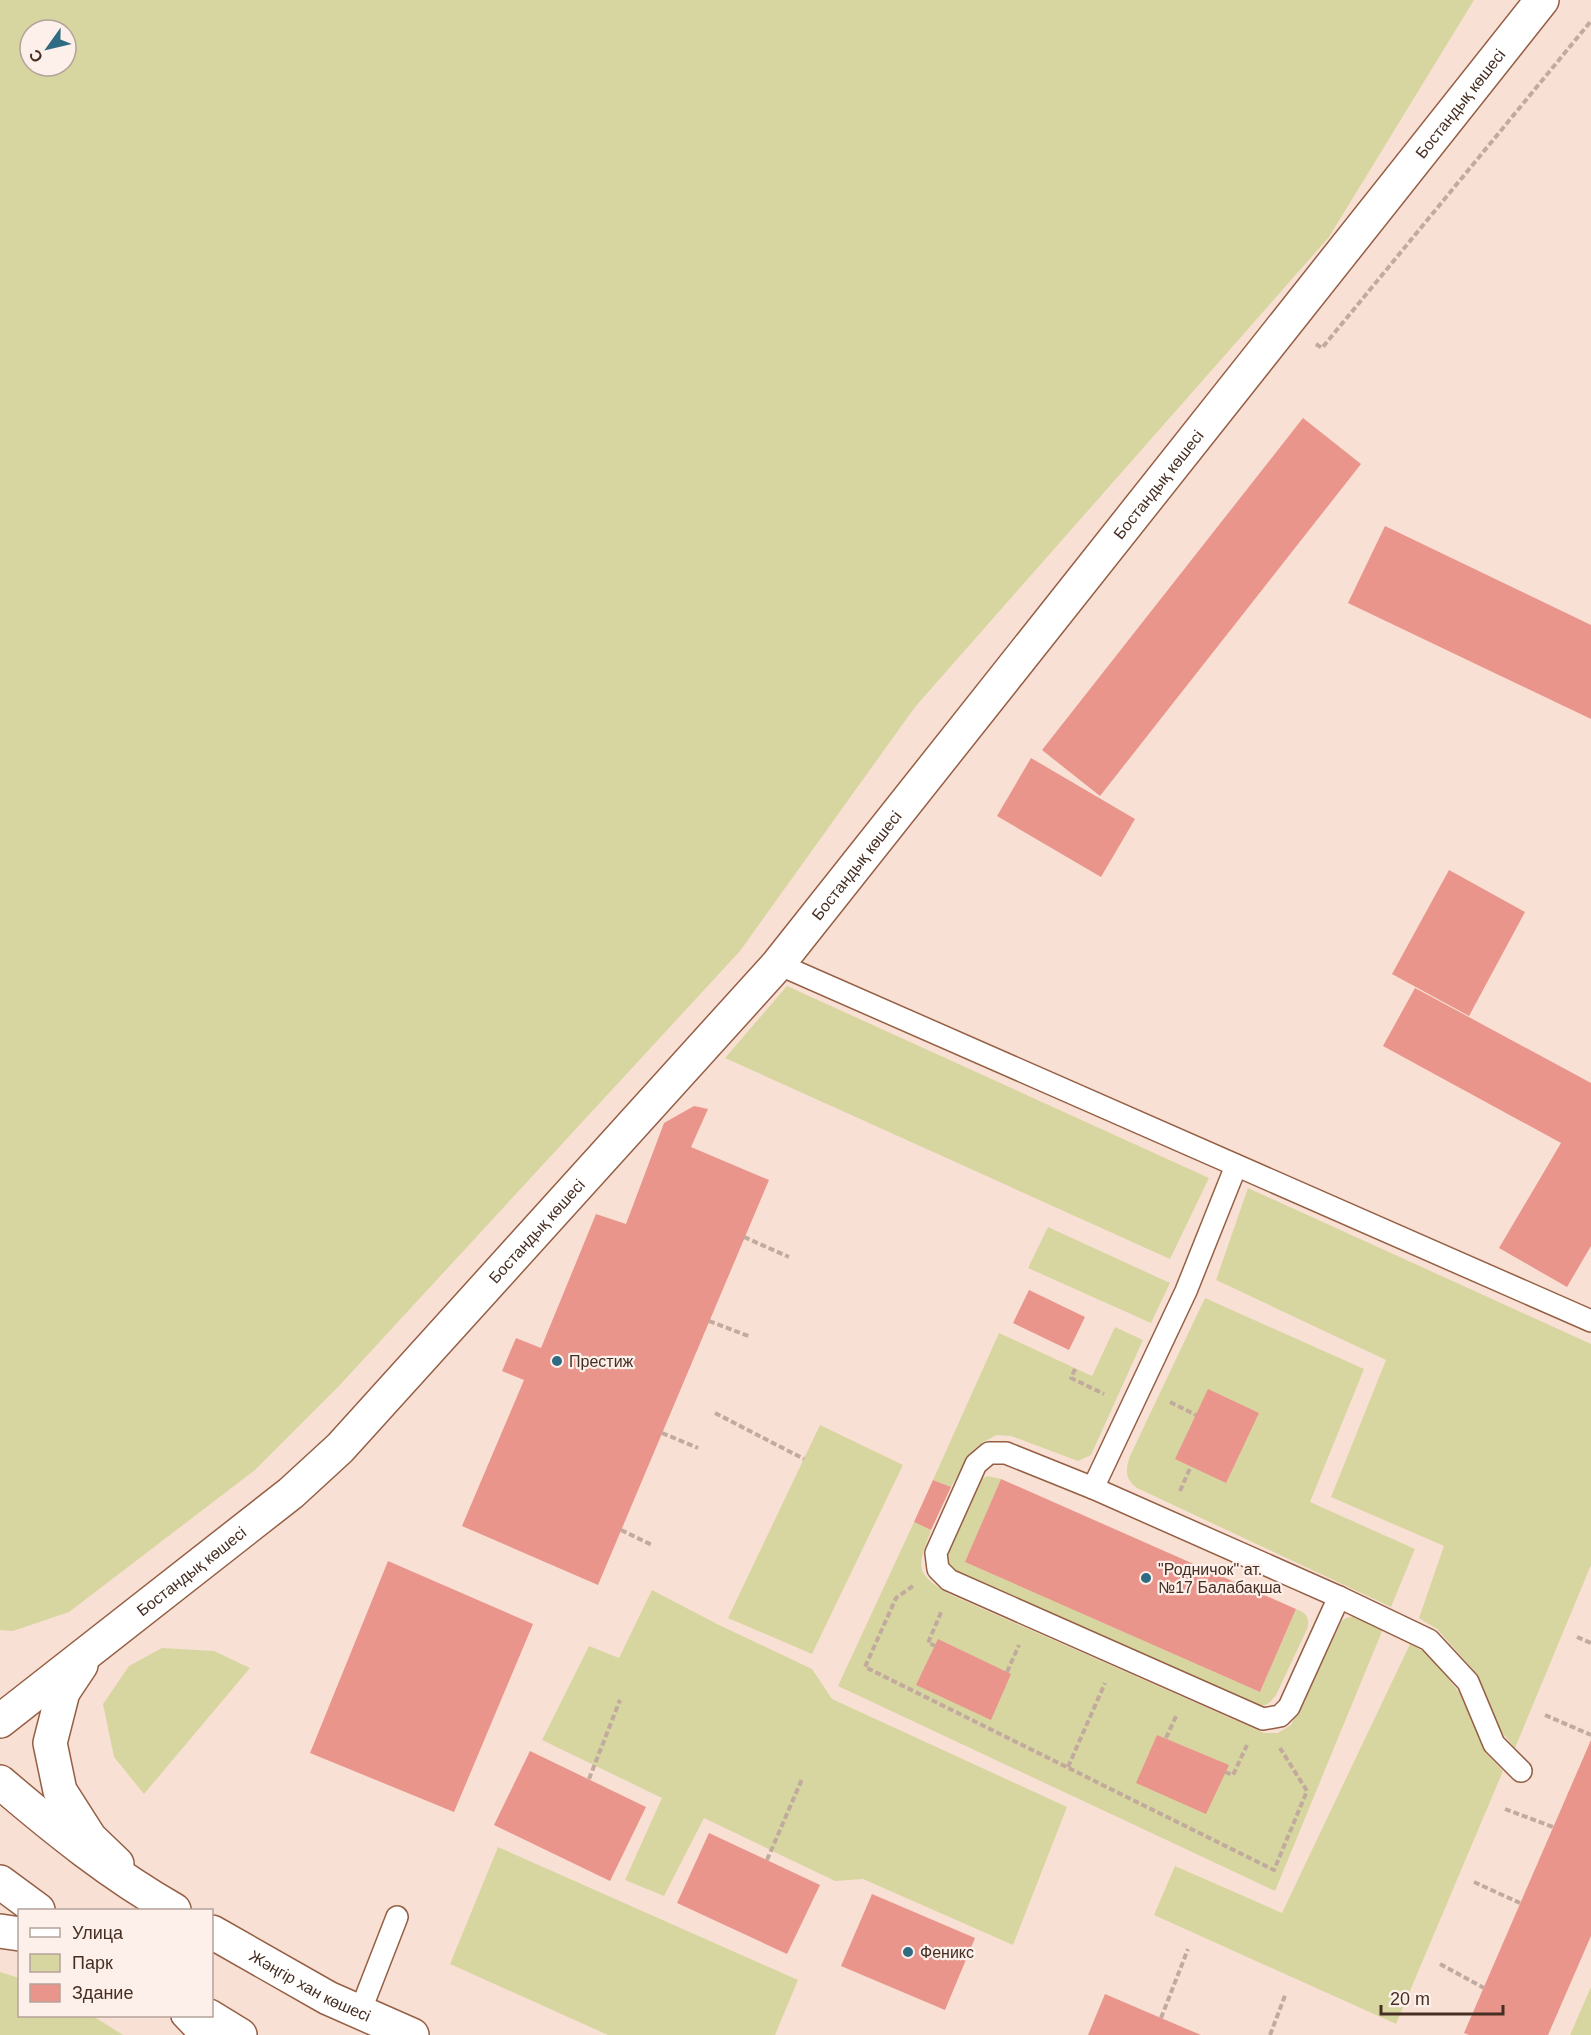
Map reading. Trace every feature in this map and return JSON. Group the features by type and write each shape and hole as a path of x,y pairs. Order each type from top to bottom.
{"street":[{"name":"Бостандық көшесі","path":"88,1653 291,1493 340,1448 778,964 1542,0"},
{"path":"0,1694 20,1692 88,1653"},
{"path":"0,1721 88,1653"},
{"path":"88,1653 63,1692 50,1743 60,1791 90,1838 163,1904"},
{"path":"0,1782 83,1850 163,1904"},
{"path":"0,1882 35,1909"},
{"path":"0,1931 18,1934"},
{"name":"Жәңгір хан көшесі","path":"213,1933 328,1998 411,2035"},
{"path":"211,2017 240,2035"}],"lane":[{"path":"778,964 1591,1321"},
{"path":"1093,1488 1186,1291 1236,1166"},
{"path":"1339,1597 1289,1707 1280,1716 1260,1719 946,1576 936,1553 976,1464 989,1454 1006,1453 1093,1488 1339,1597 1429,1640 1468,1682 1494,1744 1521,1771"},
{"path":"360,2012 397,1917"},
{"path":"183,2017 200,2035"}],"path":[{"path":"1287,321 1322,348 1591,21"},
{"path":"744,1237 789,1257"},
{"path":"709,1321 751,1337"},
{"path":"1075,1369 1071,1378 1132,1407"},
{"path":"715,1413 804,1460"},
{"path":"662,1433 698,1448"},
{"path":"621,1530 652,1545"},
{"path":"936,1646 928,1642 946,1576"},
{"path":"946,1576 896,1598 865,1667 1274,1870 1307,1791 1260,1719"},
{"path":"1577,1637 1591,1643"},
{"path":"1068,1767 1118,1655"},
{"path":"589,1779 620,1700"},
{"path":"1545,1714 1591,1735"},
{"path":"1225,1772 1233,1775 1260,1719"},
{"path":"767,1860 802,1779"},
{"path":"1505,1809 1553,1827"},
{"path":"1474,1881 1520,1903"},
{"path":"1161,2018 1188,1949"},
{"path":"1440,1964 1484,1988"},
{"path":"1270,2035 1286,1993"}],"green space":[{"path":"0,0 1474,0 1329,237 915,707 740,951 338,1387 255,1470 69,1612 13,1631 0,1630"},
{"path":"787,986 1209,1178 1170,1259 725,1058"},
{"path":"1248,1188 1591,1344 1591,1565 1515,1748 1500,1730 1477,1674 1437,1629 1419,1618 1444,1546 1331,1497 1386,1360 1216,1280"},
{"path":"1048,1227 1170,1283 1151,1323 1028,1268"},
{"path":"1205,1298 1364,1369 1310,1502 1415,1549 1391,1607 1137,1488 1128,1478 1127,1466 1130,1456"},
{"path":"1115,1327 1143,1340 1091,1455 1078,1461 1011,1436 997,1435 983,1442 970,1453 951,1487 933,1480 999,1333 1092,1376"},
{"path":"820,1425 903,1465 812,1654 728,1618"},
{"path":"988,1476 1001,1479 966,1562 1260,1692 1296,1609 1307,1618 1308,1627 1276,1695 1267,1704 1255,1706 957,1573 949,1562 947,1548 981,1479"},
{"path":"914,1522 931,1530 921,1561 924,1574 949,1594 1264,1733 1278,1733 1291,1725 1342,1621 1357,1617 1383,1629 1275,1891 838,1686"},
{"path":"652,1590 812,1669 832,1699 1067,1807 1013,1945 863,1879 835,1881 704,1818 664,1896 625,1880 662,1798 542,1740 589,1646 619,1658"},
{"path":"1410,1644 1428,1654 1459,1692 1485,1752 1503,1771 1396,2024 1154,1915 1175,1866 1282,1913"},
{"path":"162,1648 214,1651 250,1668 144,1794 114,1757 103,1704 129,1666"},
{"path":"498,1847 798,1980 775,2035 608,2035 450,1964"},
{"path":"0,1972 18,1978 18,2017 95,2017 123,2035 0,2035"},
{"path":"1591,1987 1591,2035 1570,2035"}],"building":[{"path":"1303,418 1361,464 1100,796 1042,750"},
{"path":"1385,526 1591,625 1591,719 1348,603"},
{"path":"1031,758 1135,819 1101,877 997,816"},
{"path":"1449,870 1525,912 1469,1016 1392,974"},
{"path":"1415,988 1591,1083 1591,1246 1567,1287 1499,1248 1561,1143 1383,1046"},
{"path":"694,1106 708,1109 691,1147 769,1180 598,1585 462,1526 524,1380 502,1371 516,1338 541,1348 596,1214 626,1224 664,1123"},
{"path":"1029,1290 1085,1317 1069,1350 1013,1323"},
{"path":"1208,1389 1259,1413 1226,1483 1175,1459"},
{"path":"1001,1479 1296,1609 1260,1692 965,1562"},
{"path":"933,1480 951,1487 931,1530 914,1522"},
{"path":"388,1561 533,1624 454,1812 310,1753"},
{"path":"938,1639 1011,1674 991,1720 916,1685"},
{"path":"1157,1735 1229,1765 1206,1814 1136,1783"},
{"path":"1591,1740 1591,1936 1548,2035 1469,2035 1464,2033"},
{"path":"530,1751 646,1807 610,1881 494,1825"},
{"path":"709,1833 820,1885 787,1954 677,1903"},
{"name":"Феникс","path":"872,1894 975,1938 945,2010 841,1966"},
{"path":"1105,1994 1161,2018 1201,2035 1088,2035"}],"place":[{"name":"Престиж","path":"557,1361"},
{"name":"\"Родничок\" ат. №17 Балабақша","path":"1146,1578"},
{"name":"Феникс","path":"908,1952"}]}
